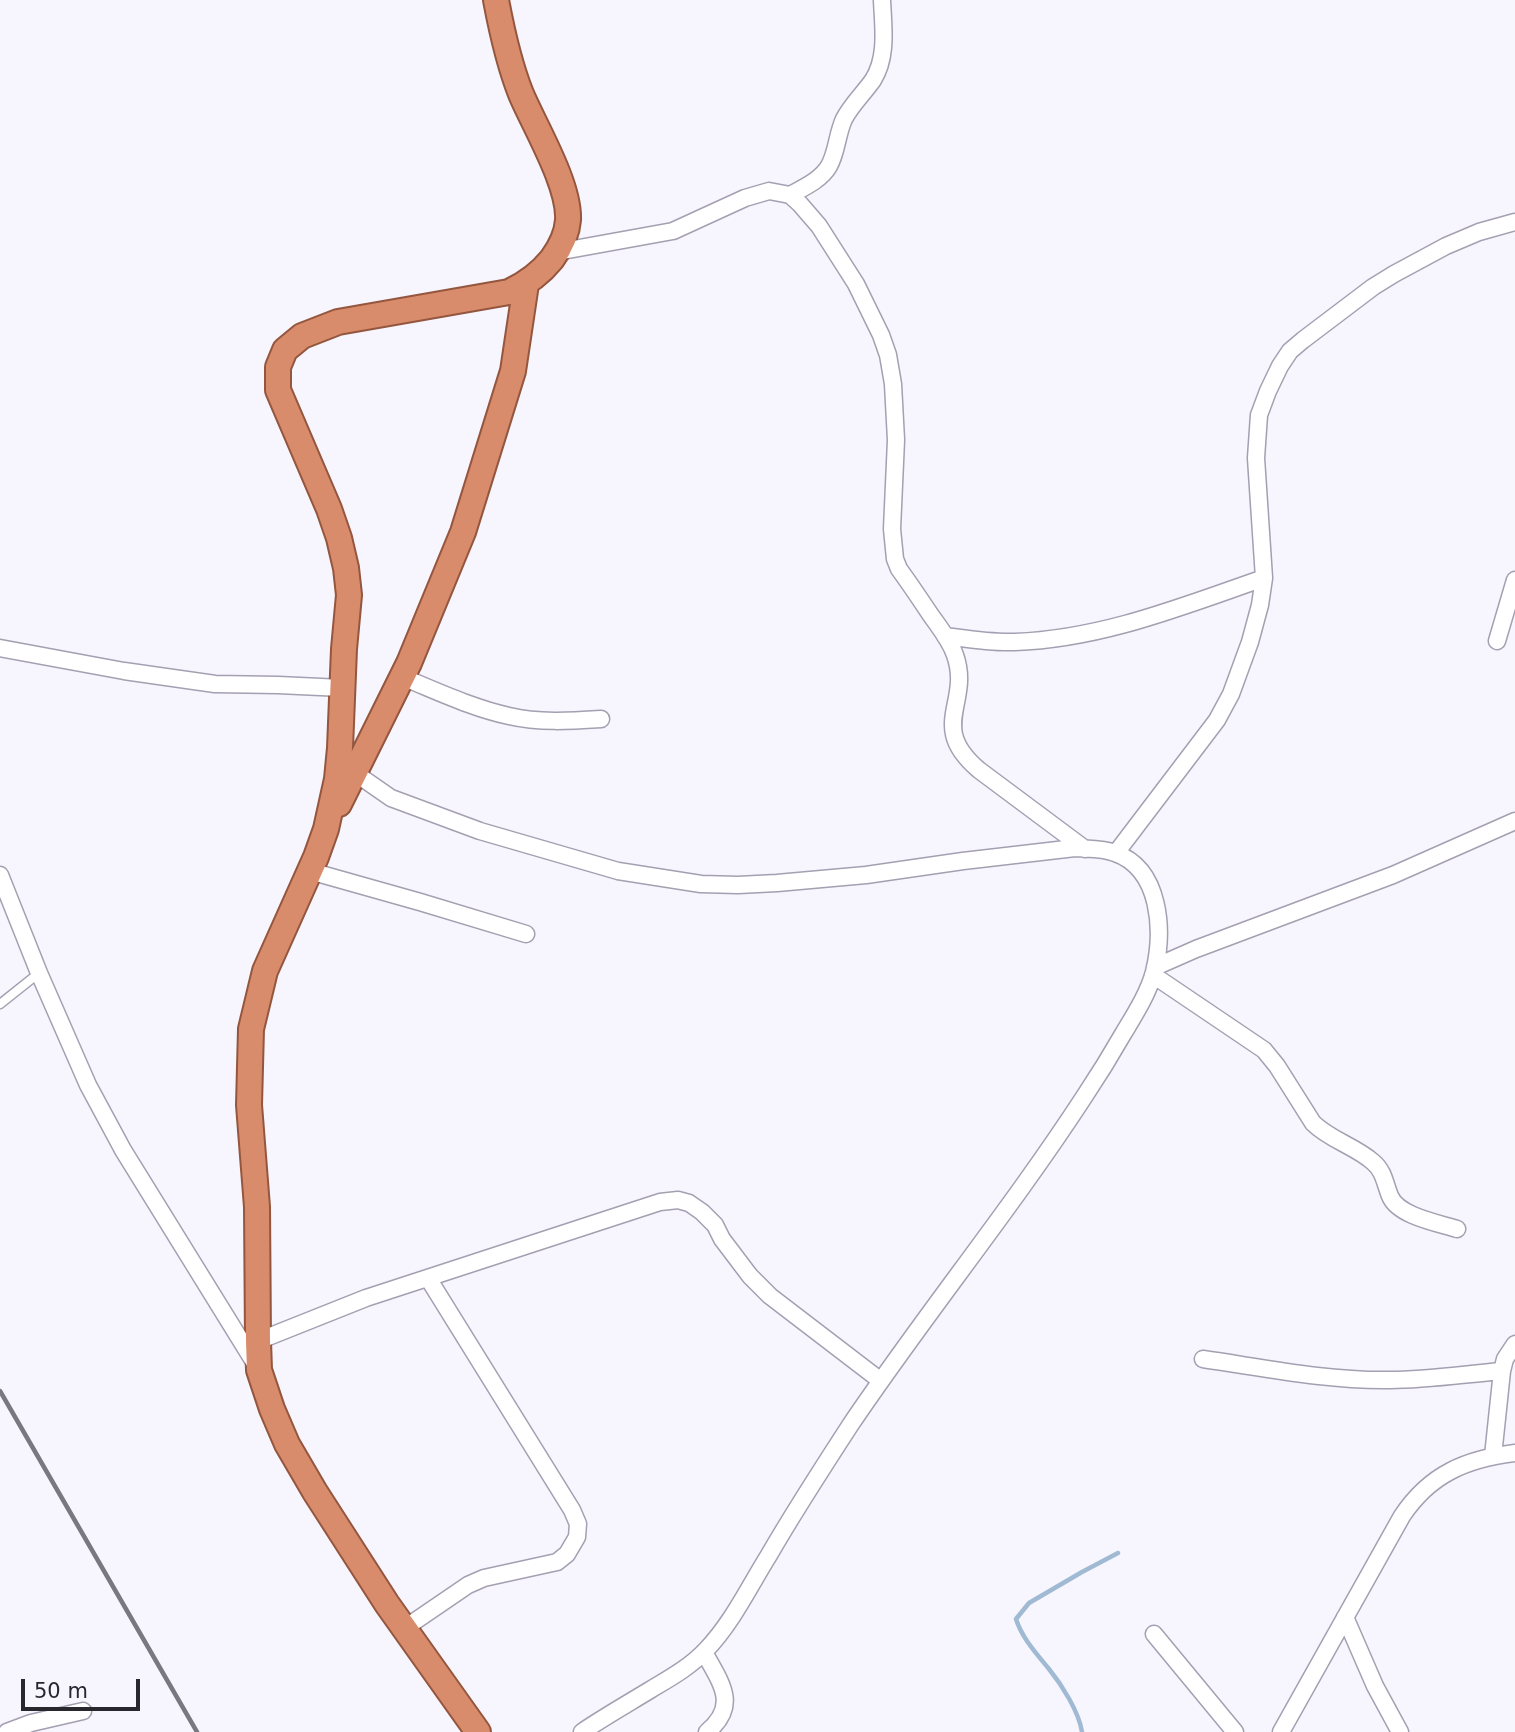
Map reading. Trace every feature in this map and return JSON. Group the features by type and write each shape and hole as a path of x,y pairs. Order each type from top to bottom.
{"highway":[{"path":"326,829 337,779 349,595 346,568 329,509 278,390 278,367 285,350 302,336 320,328 509,292 526,284 557,252 568,219 564,193 521,93 504,40 496,0"},
{"path":"478,1732 314,1492 287,1444 272,1409 260,1370 258,1341 257,1207 249,1105 251,1029 265,971 326,829 402,677 463,532 513,371 526,284"}],"street":[{"path":"790,195 812,182 829,166 845,116 878,71 884,39 882,0"},
{"path":"557,252 673,231 745,198 769,191 790,195 819,226 856,284 888,355 896,440 892,529 895,559 954,653 958,665 958,685 953,732 960,751 979,770 1085,849"},
{"path":"1116,853 1217,720 1231,694 1250,642 1264,578 1256,458 1258,424 1268,391 1280,366 1290,351 1394,274 1446,246 1479,232 1515,222"},
{"path":"945,636 992,642 1073,636 1120,626 1264,578"},
{"path":"1497,641 1515,580"},
{"path":"0,648 124,671 204,682 342,688"},
{"path":"402,677 473,706 512,717 550,722 601,719"},
{"path":"355,773 391,798 480,831 618,871 660,879 738,885 866,875 1075,848 1116,853 1133,863 1150,883 1157,912 1159,933 1154,971 1139,1008 1098,1076 1058,1136 851,1424 720,1634 692,1664 582,1732"},
{"path":"1154,971 1196,948 1393,875 1515,821"},
{"path":"310,871 526,934"},
{"path":"0,875 88,1086 123,1150 260,1370"},
{"path":"1154,971 1264,1050 1313,1123 1376,1164 1394,1204 1410,1214 1457,1229"},
{"path":"258,1341 366,1298 660,1202 678,1200 690,1203 715,1225 736,1258 770,1296 881,1381"},
{"path":"405,1628 468,1584 557,1562 567,1554 577,1537 578,1524 572,1510 428,1278"},
{"path":"1493,1456 1502,1371 1505,1359 1515,1344"},
{"path":"1203,1359 1301,1374 1364,1380 1421,1379 1502,1371"},
{"path":"1281,1732 1413,1499 1443,1475 1462,1465 1515,1453"},
{"path":"1345,1617 1375,1686 1400,1732"},
{"path":"1154,1634 1234,1732"},
{"path":"705,1652 724,1689 725,1703 723,1716 707,1732"},
{"path":"7,1732 30,1723 83,1711"}],"lane":[{"path":"0,1004 39,973"}],"waterway":[{"path":"1082,1732 1069,1699 1026,1639 1016,1619 1029,1603 1118,1553"}],"railway":[{"path":"0,1391 197,1732"}]}
